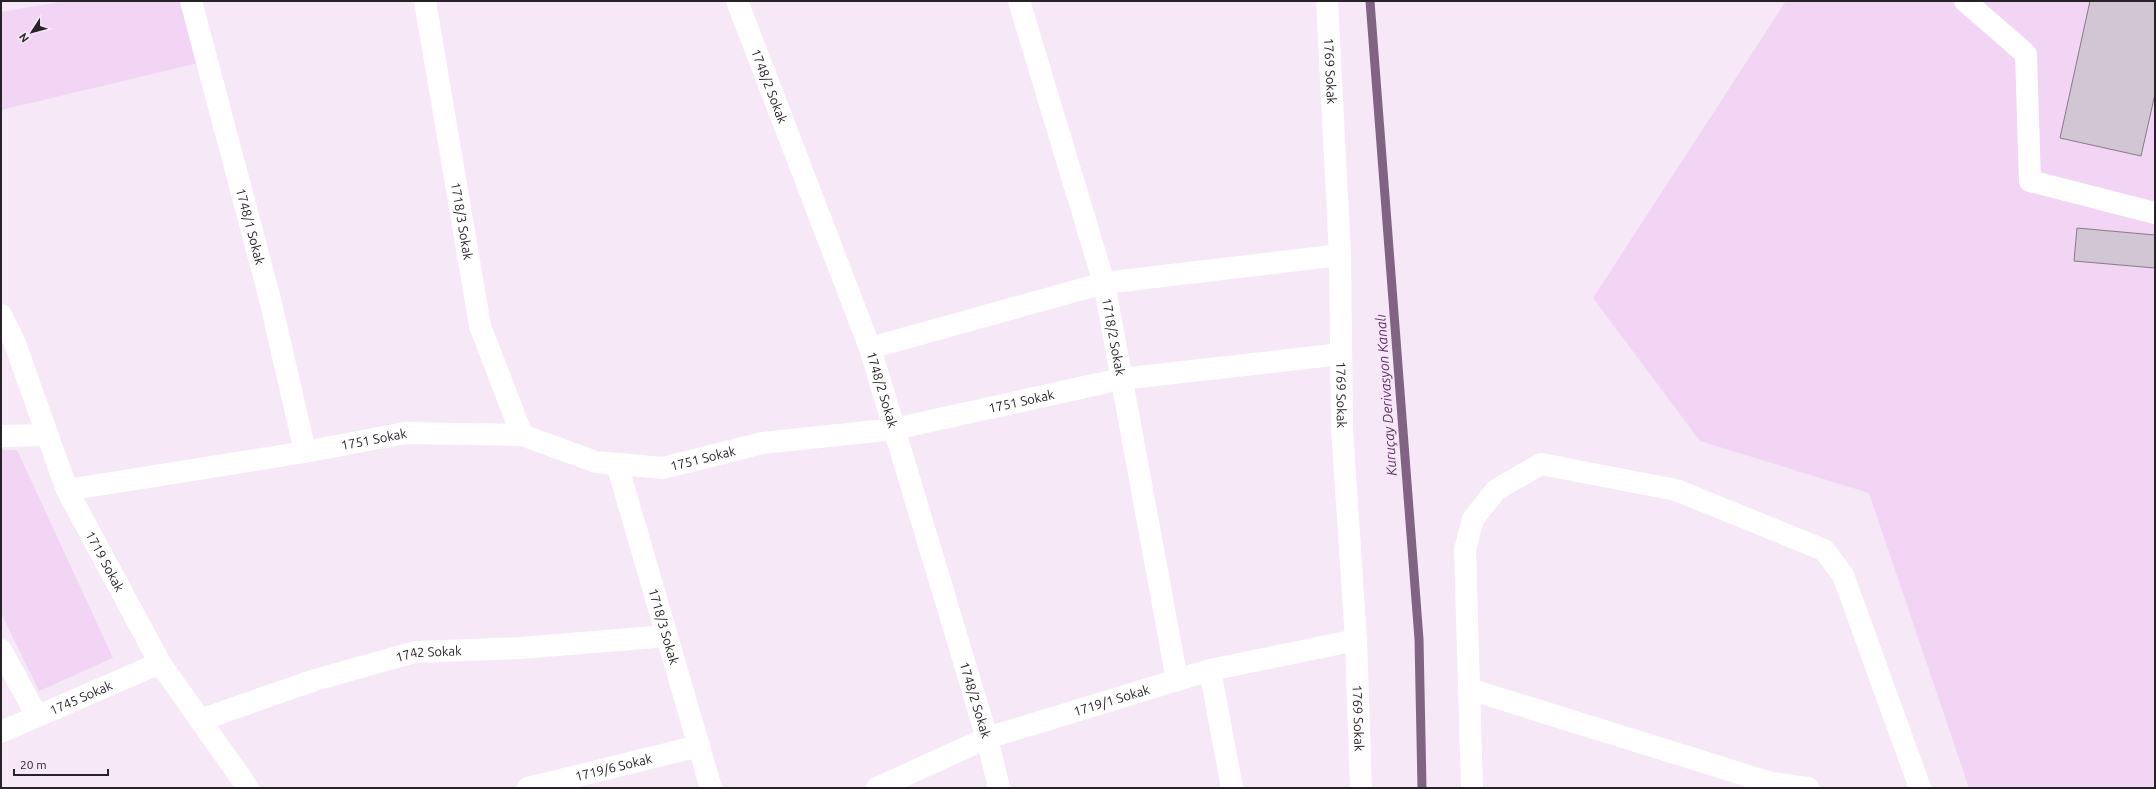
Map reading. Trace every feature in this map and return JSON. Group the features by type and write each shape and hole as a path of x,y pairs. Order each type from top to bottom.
{"street":[{"name":"1748/1 Sokak","path":"191,1 270,299 305,452"},
{"name":"1718/3 Sokak","path":"424,1 480,326 522,435"},
{"name":"1748/2 Sokak","path":"738,1 870,348 987,738 999,788"},
{"name":"1718/2 Sokak","path":"1019,1 1104,283 1177,680"},
{"name":"1769 Sokak","path":"1327,1 1340,255 1342,428 1356,640 1361,788"},
{"path":"1965,1 2026,54 2030,181 2155,213"},
{"path":"870,348 1104,283 1340,255"},
{"name":"1719 Sokak","path":"1,315 14,341 66,490 160,664 248,788"},
{"name":"1751 Sokak","path":"66,490 305,452 405,433 522,435 596,462 663,468 763,443 894,429 1121,379 1341,354"},
{"path":"1,436 47,435"},
{"name":"1718/3 Sokak","path":"617,464 711,788"},
{"path":"1472,788 1465,550 1472,518 1496,490 1541,464 1676,490 1824,550 1843,576 1920,788"},
{"name":"1742 Sokak","path":"200,720 315,680 415,652 521,648 667,636"},
{"name":"1719/1 Sokak","path":"877,788 987,738 1210,670 1356,640"},
{"path":"1,650 37,716"},
{"name":"1745 Sokak","path":"1,732 160,664"},
{"path":"1210,670 1232,788"},
{"path":"1469,689 1771,783 1808,788"},
{"name":"1719/6 Sokak","path":"528,788 699,746"}],"shaded area":[{"path":"65,1 182,1 207,61 1,110 1,12"},
{"path":"1786,1 2155,1 2155,788 1969,788 1869,493 1700,441 1593,298"},
{"path":"1,450 17,450 113,658 39,691 1,613"}],"building":[{"path":"2090,1 2155,1 2155,94 2141,156 2060,138"},
{"path":"2077,228 2155,235 2155,268 2074,261"}],"waterway":[{"name":"Kuruçay Derivasyon Kanalı","path":"1370,1 1419,639 1422,788"}]}
